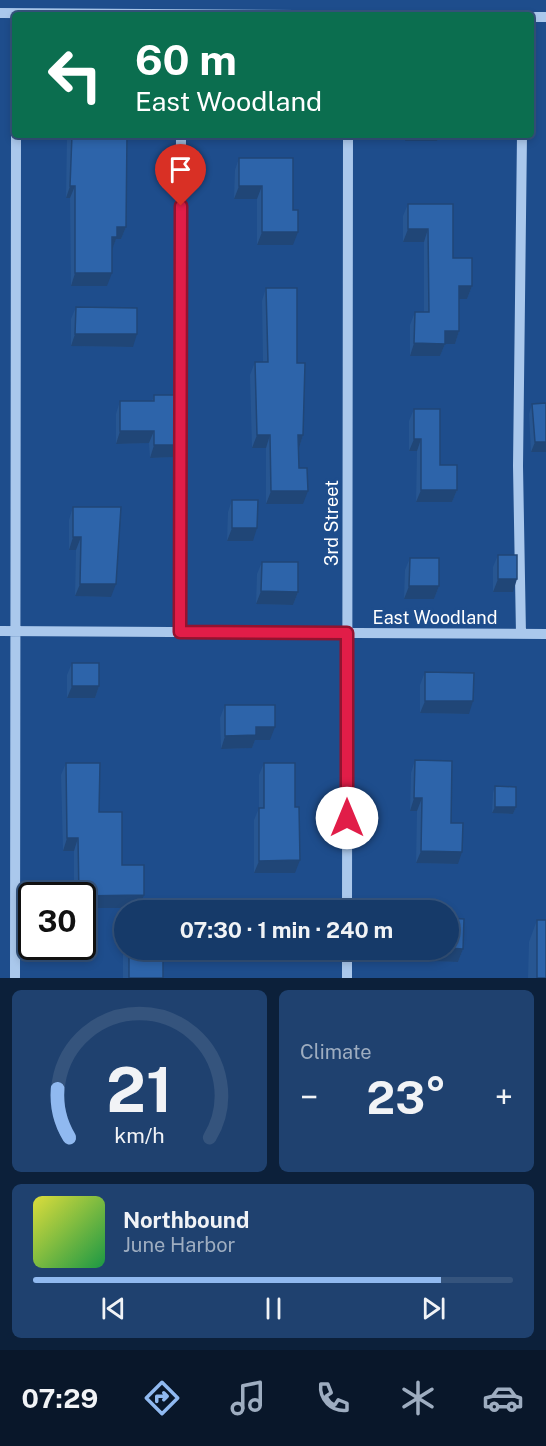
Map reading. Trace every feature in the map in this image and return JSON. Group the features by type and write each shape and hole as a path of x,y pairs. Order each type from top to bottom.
{"street":[{"path":"15,978 16,138"},
{"path":"180,632 181,138"},
{"name":"3rd Street","path":"347,900 348,138"},
{"path":"521,634 518,466 522,138"},
{"name":"East Woodland","path":"0,631 546,634"},
{"path":"347,960 347,978"}],"building":[{"path":"72,138 127,138 126,227 117,227 117,237 112,237 112,273 75,273 75,186 70,186"},
{"path":"239,158 293,158 293,210 298,210 298,232 262,232 262,186 239,186"},
{"path":"408,204 453,204 453,258 472,258 472,286 459,286 459,331 445,331 445,344 414,343 415,312 429,312 428,229 408,229"},
{"path":"266,288 297,288 297,363 305,363 303,435 298,435 299,468 307,468 308,491 271,491 270,435 257,435 255,362 268,362"},
{"path":"76,307 137,308 137,334 75,334"},
{"path":"154,395 178,395 177,445 154,445 154,431 120,431 120,401 154,401"},
{"path":"546,403 546,442 535,442 532,404"},
{"path":"414,409 440,409 440,465 457,465 457,490 421,490 421,439 414,439"},
{"path":"232,500 258,500 257,528 232,528"},
{"path":"73,507 121,507 116,584 80,584 81,537 73,537"},
{"path":"498,555 517,555 517,579 498,579"},
{"path":"410,558 439,558 439,586 409,586"},
{"path":"262,562 298,562 298,592 261,591"},
{"path":"72,663 99,663 99,686 72,686"},
{"path":"425,672 474,673 473,701 425,701"},
{"path":"225,705 275,705 275,727 256,727 256,735 225,736"},
{"path":"415,760 452,761 451,823 463,823 462,852 421,851 422,798 414,798"},
{"path":"66,763 100,763 99,812 122,812 122,865 144,865 144,895 96,896 96,882 79,882 78,838 67,838"},
{"path":"264,763 295,763 295,807 299,807 300,860 259,861 259,808 264,808"},
{"path":"495,786 516,787 516,807 495,807"},
{"path":"200,899 227,899 227,900"},
{"path":"459,919 464,919 463,949 459,949"},
{"path":"537,920 546,920 546,978 537,978"},
{"path":"129,960 163,960 163,978 129,978"}],"route":[{"path":"181,206 180,632 347,633 347,818"}]}
